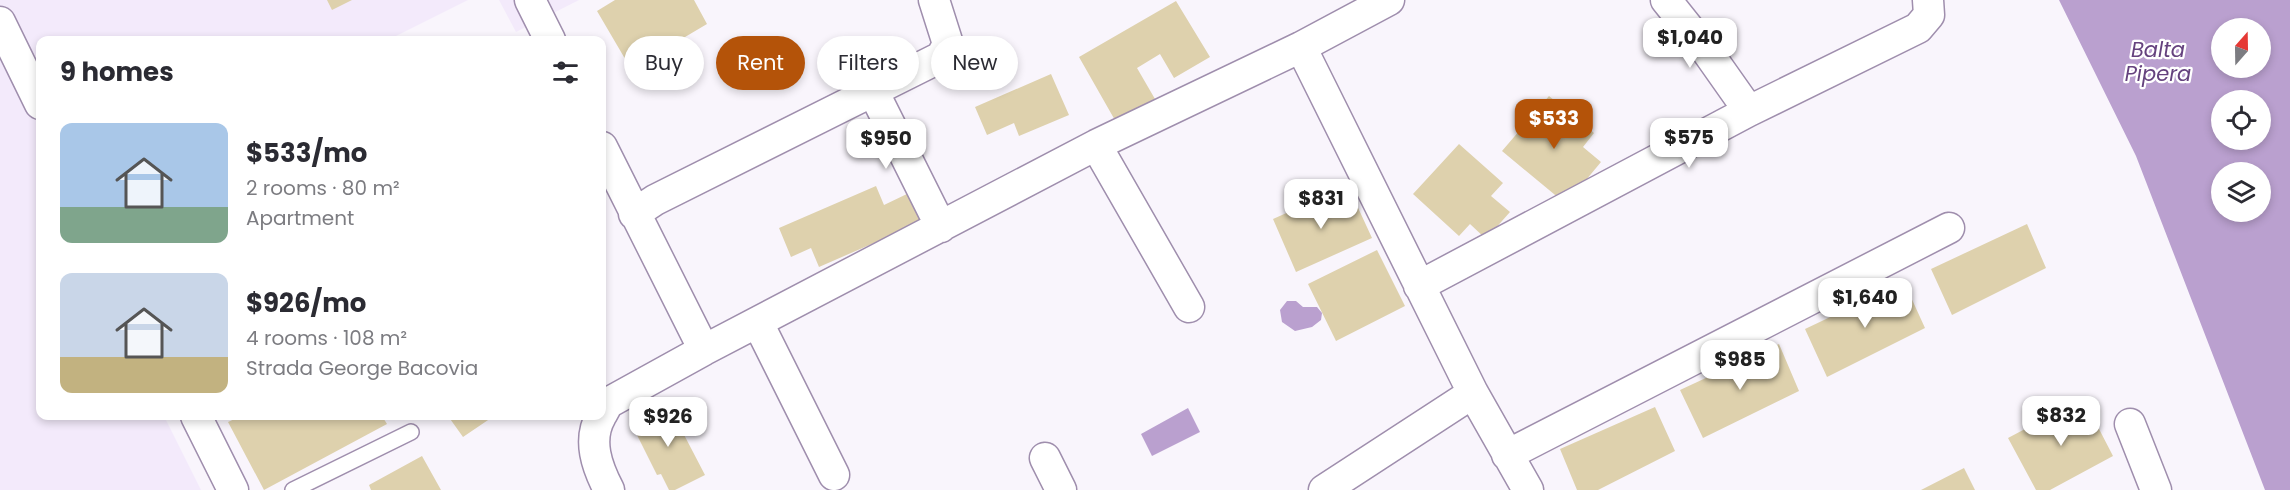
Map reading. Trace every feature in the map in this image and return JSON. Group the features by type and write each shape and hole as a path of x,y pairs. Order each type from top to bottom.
{"street":[{"path":"530,0 548,36"},
{"path":"634,214 655,200 941,57 948,44 934,0"},
{"path":"606,406 608,403 704,350 758,324 1096,145 1301,46 1389,0"},
{"path":"1666,0 1706,50 1749,111"},
{"path":"1419,286 1749,111 1917,28 1929,15 1928,0"},
{"path":"0,22 36,96"},
{"path":"1301,46 1473,393 1528,490"},
{"path":"873,92 941,227"},
{"path":"1096,145 1189,307"},
{"path":"606,155 704,350"},
{"path":"1507,456 1949,228"},
{"path":"758,324 834,475"},
{"path":"1324,490 1473,393"},
{"path":"198,420 233,490"},
{"path":"599,420 593,438 600,473 609,490"},
{"path":"2130,424 2156,490"},
{"path":"1045,459 1061,490"}],"lane":[{"path":"293,490 411,432"}],"shaded area":[{"path":"0,0 468,0 396,36 36,36 36,420 166,420 201,490 0,490"},
{"path":"499,0 579,0 516,32"}],"water":[{"name":"Balta Pipera","path":"2059,0 2290,0 2290,490 2265,490 2136,156"},
{"path":"1287,301 1296,301 1303,307 1317,307 1322,313 1321,320 1312,327 1295,331 1282,322 1280,310"},
{"path":"1188,408 1200,432 1152,456 1141,434"}],"building":[{"path":"327,0 352,0 332,10"},
{"path":"615,0 694,0 707,24 687,36 624,36 624,57 597,11"},
{"path":"1176,1 1210,57 1174,78 1160,54 1137,68 1155,99 1116,122 1079,57"},
{"path":"1051,74 1069,115 1019,136 1014,123 987,135 975,107"},
{"path":"1549,96 1594,133 1583,147 1601,162 1566,204 1502,151"},
{"path":"1459,144 1503,183 1491,196 1510,212 1486,239 1470,224 1459,236 1413,194"},
{"path":"876,186 884,205 909,193 922,222 819,267 811,248 791,257 779,228"},
{"path":"1338,190 1344,204 1354,199 1372,238 1296,272 1273,219"},
{"path":"2027,224 2046,268 1952,315 1931,269"},
{"path":"1377,250 1405,306 1336,341 1308,284"},
{"path":"1904,282 1925,328 1827,377 1805,329"},
{"path":"1779,344 1799,391 1703,438 1680,390"},
{"path":"2083,398 2113,456 2050,490 2036,490 2008,438"},
{"path":"668,404 705,475 675,490 669,490 661,474 657,475 631,423"},
{"path":"1655,407 1675,451 1598,490 1577,490 1560,449"},
{"path":"232,420 384,420 387,424 264,490 228,422"},
{"path":"451,420 488,420 463,437"},
{"path":"422,456 441,490 371,490 369,485"},
{"path":"1964,468 1975,490 1921,490"}]}
